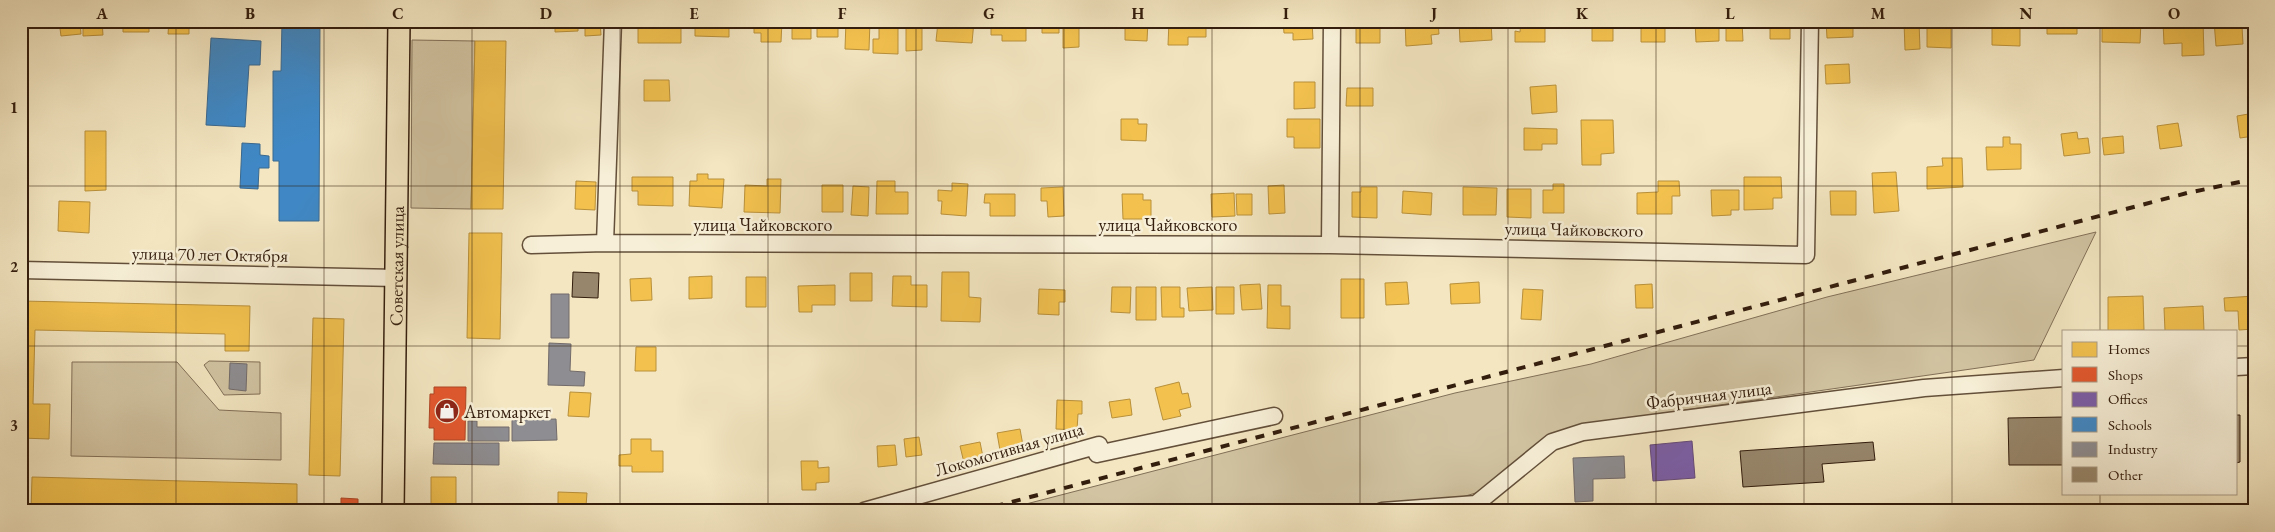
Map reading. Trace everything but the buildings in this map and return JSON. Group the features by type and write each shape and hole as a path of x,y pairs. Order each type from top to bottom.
{"main road":[{"name":"Советская улица","path":"393,511 399,21"}],"street":[{"path":"605,243 613,21"},
{"path":"1330,244 1332,21"},
{"name":"улица Чайковского","path":"531,245 605,243 1330,244 1806,255 1810,21"},
{"name":"улица 70 лет Октября","path":"21,270 397,278"},
{"path":"2238,367 2254,366"},
{"name":"Фабричная улица","path":"1382,511 1476,504 1552,442 1584,432 1924,388 2062,378"},
{"name":"Локомотивная улица","path":"864,511 1099,445 1097,454 1274,416"}],"shaded area":[{"path":"412,40 475,41 471,209 411,208"},
{"path":"2096,232 2034,360 1594,423 1562,432 1538,443 1479,492 1462,497 1291,511 999,511 1455,393 1591,364 1827,297"},
{"path":"209,361 260,362 260,394 224,395 204,365"},
{"path":"72,362 177,362 219,410 281,413 281,460 71,456"}],"railway":[{"path":"977,511 2187,193 2254,179"}],"place":[{"name":"Автомаркет","path":"447,411"}]}
